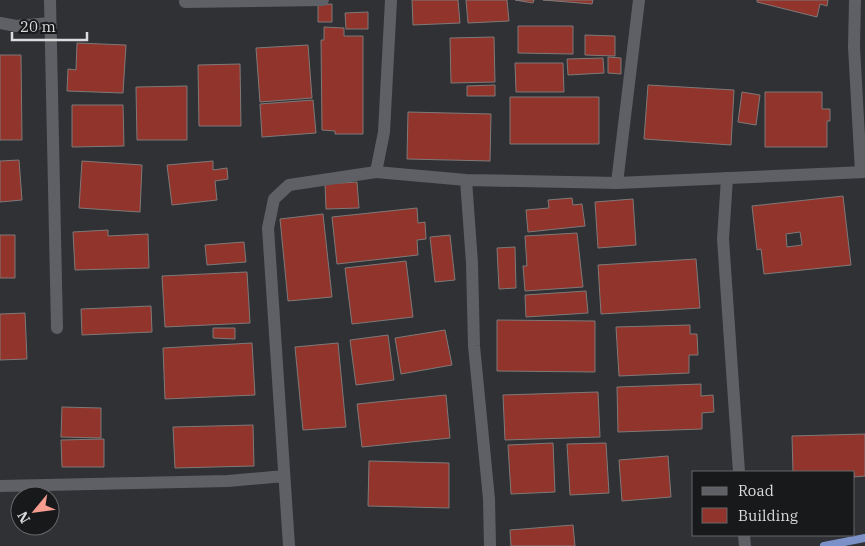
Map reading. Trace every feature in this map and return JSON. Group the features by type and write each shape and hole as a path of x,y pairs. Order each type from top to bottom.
{"street":[{"path":"50,0 57,328"},
{"path":"185,2 324,0"},
{"path":"376,172 384,132 391,0"},
{"path":"617,183 639,0"},
{"path":"289,546 268,228 274,199 289,185 376,172 466,180 617,183 863,172 854,48 855,0"},
{"path":"0,23 16,26 50,23"},
{"path":"727,178 723,240 739,471"},
{"path":"466,180 472,263 474,346 489,499 490,546"},
{"path":"0,486 228,482 284,476"}],"building":[{"path":"412,0 458,0 460,23 413,25"},
{"path":"466,0 507,0 509,21 468,23"},
{"path":"515,0 534,0 533,3"},
{"path":"543,0 593,0 592,4"},
{"path":"757,0 828,0 827,6 820,4 817,17 757,2"},
{"path":"332,4 332,22 318,22 318,5"},
{"path":"368,12 368,29 346,29 345,13"},
{"path":"518,26 573,26 573,54 518,53"},
{"path":"324,27 344,28 344,36 363,36 363,134 335,134 335,131 322,130 321,40 324,40"},
{"path":"585,35 615,36 615,56 585,55"},
{"path":"494,37 495,82 451,83 450,38"},
{"path":"77,43 126,45 123,93 67,91 68,69 76,70"},
{"path":"308,45 312,98 260,102 256,48"},
{"path":"0,55 21,55 22,140 0,140"},
{"path":"608,57 621,58 621,74 608,73"},
{"path":"603,58 604,73 568,75 567,59"},
{"path":"515,63 563,63 564,92 516,92"},
{"path":"240,64 241,126 199,126 198,65"},
{"path":"495,85 495,96 467,96 467,86"},
{"path":"648,85 734,90 731,145 644,139"},
{"path":"187,86 187,140 137,140 136,87"},
{"path":"742,92 760,95 756,125 738,122"},
{"path":"765,92 822,92 822,109 830,109 830,121 827,121 827,147 765,147"},
{"path":"510,97 599,97 599,144 510,144"},
{"path":"313,100 316,133 262,137 260,104"},
{"path":"72,105 123,105 124,146 72,147"},
{"path":"408,112 491,114 490,161 407,159"},
{"path":"19,160 22,200 0,202 0,161"},
{"path":"82,161 142,165 140,212 79,208"},
{"path":"213,161 213,170 227,168 228,179 215,181 217,200 172,205 167,165"},
{"path":"357,182 359,208 326,209 325,184"},
{"path":"843,196 851,265 764,274 761,249 757,250 752,206","holes":["800,232 802,245 787,247 786,234"]},
{"path":"572,198 573,205 582,204 585,226 528,232 526,210 549,208 548,200"},
{"path":"633,199 636,245 598,248 595,202"},
{"path":"417,208 418,223 425,222 426,239 417,240 418,255 337,264 332,217"},
{"path":"323,214 332,297 288,301 280,219"},
{"path":"108,230 108,236 148,234 149,268 75,270 73,232"},
{"path":"577,233 583,287 525,291 523,266 527,266 525,236"},
{"path":"0,235 15,235 15,278 0,278"},
{"path":"450,235 455,280 435,282 430,237"},
{"path":"244,242 246,262 207,265 205,245"},
{"path":"515,247 516,288 499,289 497,248"},
{"path":"696,259 700,308 601,314 598,265"},
{"path":"406,261 413,317 352,324 345,268"},
{"path":"247,272 250,323 165,327 162,276"},
{"path":"586,291 588,313 526,317 525,295"},
{"path":"151,306 152,332 82,335 81,309"},
{"path":"25,313 27,359 0,360 0,314"},
{"path":"497,320 595,321 595,372 497,371"},
{"path":"690,325 690,334 697,334 698,355 689,355 689,373 619,376 616,327"},
{"path":"213,328 235,328 235,339 213,338"},
{"path":"445,330 452,365 401,374 395,338"},
{"path":"388,335 394,380 356,385 350,340"},
{"path":"252,343 255,395 165,399 163,348"},
{"path":"338,343 346,427 303,430 295,347"},
{"path":"701,384 701,396 713,395 714,412 702,413 702,429 618,432 617,387"},
{"path":"598,392 600,437 505,440 503,395"},
{"path":"446,395 450,438 362,447 357,404"},
{"path":"62,407 101,408 101,438 61,437"},
{"path":"253,425 254,466 175,468 173,427"},
{"path":"865,434 865,476 855,477 855,471 793,471 792,436"},
{"path":"104,439 104,467 62,467 61,440"},
{"path":"553,443 555,492 511,494 508,445"},
{"path":"606,443 609,493 570,495 567,444"},
{"path":"668,456 671,497 622,501 619,460"},
{"path":"369,461 449,463 449,508 368,506"},
{"path":"573,525 575,546 511,546 510,530"}],"waterway":[{"path":"824,546 865,538"}]}
